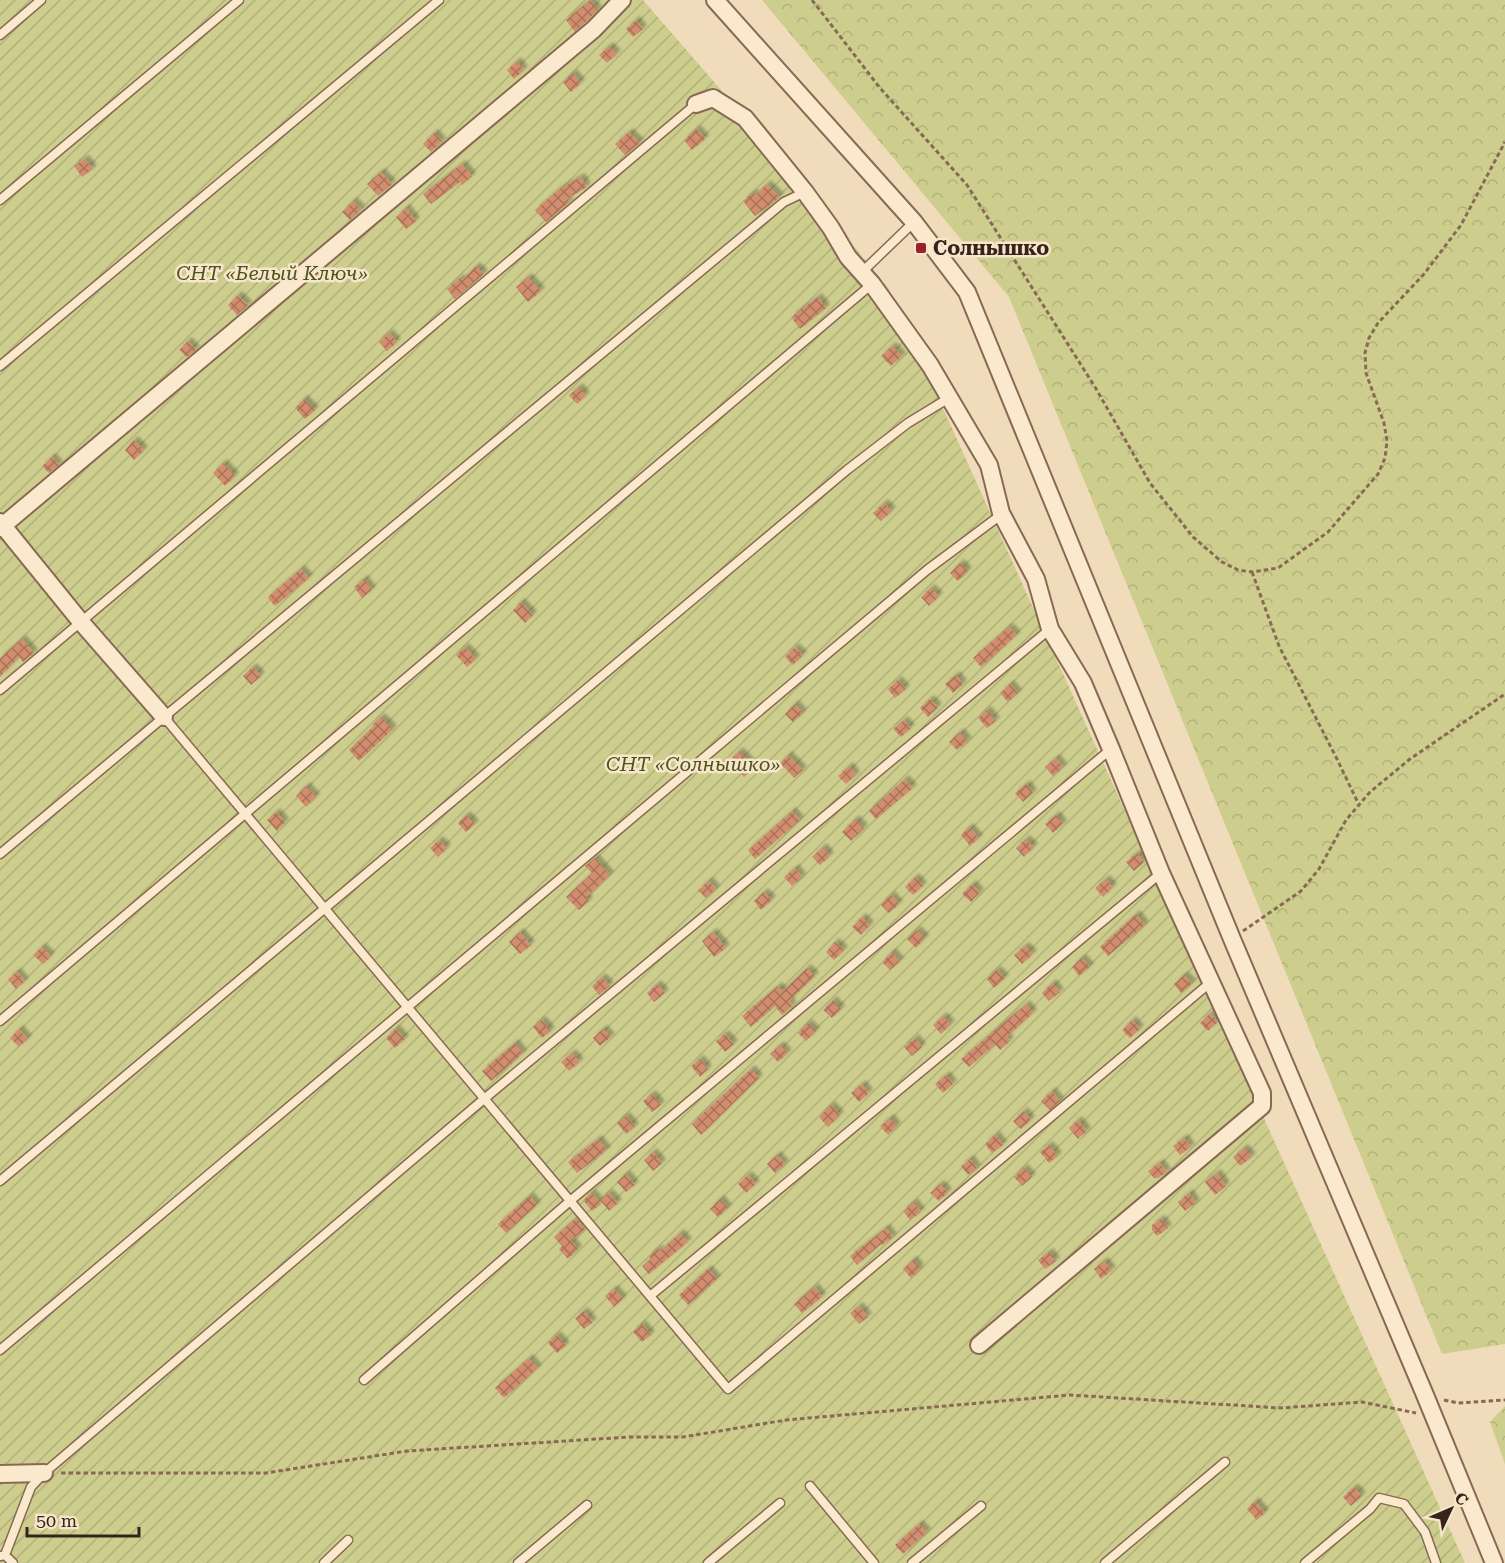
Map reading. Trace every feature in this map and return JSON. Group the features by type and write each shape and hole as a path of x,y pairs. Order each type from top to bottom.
{"street":[{"path":"164,717 1,525 585,36 622,0"},
{"path":"716,0 914,222 967,292 1232,939 1494,1563"},
{"path":"696,104 713,98 745,118 805,192 831,228 848,257 867,279 930,365 989,465 1002,514 1036,579 1050,629 1083,683 1161,873 1262,1093 1262,1106 980,1346"},
{"path":"0,1474 44,1473"}],"lane":[{"path":"0,35 41,0"},
{"path":"0,200 239,0"},
{"path":"0,366 439,0"},
{"path":"0,690 696,104"},
{"path":"0,854 784,202 805,192"},
{"path":"0,1021 245,814 867,279 914,222"},
{"path":"0,1181 847,470 908,423 949,398"},
{"path":"0,1350 927,570 1002,514"},
{"path":"13,1563 3,1556 31,1488 44,1473 484,1099 1050,629"},
{"path":"164,717 728,1389 1211,982"},
{"path":"364,1380 570,1201 1111,749"},
{"path":"650,1296 1161,873"},
{"path":"1105,1563 1225,1462"},
{"path":"810,1486 874,1563"},
{"path":"1305,1563 1370,1509 1379,1498 1404,1504 1425,1532 1436,1563"},
{"path":"708,1563 780,1503"},
{"path":"518,1563 587,1505"},
{"path":"912,1563 981,1506"},
{"path":"324,1563 348,1540"}],"path":[{"path":"812,0 880,88 967,185 1095,387 1150,483 1193,537 1222,562 1238,570 1252,572 1278,568 1328,532 1378,474 1385,458 1387,441 1384,423 1366,373 1365,353 1369,338 1378,323 1424,274 1461,225 1505,142"},
{"path":"1252,572 1279,645 1359,805"},
{"path":"1232,939 1301,891 1319,869 1346,820 1370,792 1410,759 1505,694"},
{"path":"44,1473 266,1473 407,1451 629,1437 683,1437 786,1420 1070,1395 1281,1407 1362,1402 1434,1417"},
{"path":"1425,1395 1458,1403 1505,1400"}],"green space":[{"path":"0,0 643,0 807,189 889,289 1465,1563 0,1563"},
{"path":"762,0 1505,0 1505,1344 1442,1354 1009,297"},
{"path":"1505,1406 1505,1464 1490,1422"}],"building":[{"path":"590,0 598,10 575,32 566,20"},
{"path":"636,20 643,29 633,37 626,29"},
{"path":"609,46 617,54 607,63 599,55"},
{"path":"517,61 524,70 514,79 507,70"},
{"path":"573,73 581,83 571,92 563,82"},
{"path":"697,129 705,139 692,150 684,140"},
{"path":"629,132 640,143 625,155 615,144"},
{"path":"434,133 442,141 431,152 423,144"},
{"path":"85,159 93,169 82,177 74,166"},
{"path":"462,164 472,176 462,185 460,182 431,204 423,194"},
{"path":"381,172 392,184 378,196 367,184"},
{"path":"581,177 587,187 567,199 570,202 546,222 535,210 558,190"},
{"path":"767,184 780,197 755,216 743,201 753,193 755,195"},
{"path":"353,201 361,209 350,220 342,212"},
{"path":"406,208 416,221 406,229 396,217"},
{"path":"476,266 484,274 455,299 447,289 460,278 462,280"},
{"path":"528,277 541,291 528,302 516,287"},
{"path":"238,295 248,305 237,315 228,305"},
{"path":"818,297 826,308 800,329 791,317"},
{"path":"389,333 397,342 387,351 379,342"},
{"path":"188,341 196,350 187,357 179,350"},
{"path":"892,346 902,356 891,366 881,356"},
{"path":"579,387 586,396 577,404 569,395"},
{"path":"304,399 315,410 305,419 295,408"},
{"path":"134,440 144,450 134,460 125,450"},
{"path":"52,457 59,465 49,473 42,466"},
{"path":"223,463 235,476 225,486 213,473"},
{"path":"884,503 892,511 881,521 873,513"},
{"path":"960,563 968,571 958,581 950,573"},
{"path":"301,569 309,578 275,606 268,598 269,596"},
{"path":"364,579 372,590 362,598 354,587"},
{"path":"931,588 939,596 929,606 921,597"},
{"path":"521,602 533,615 525,623 513,610"},
{"path":"1009,627 1017,635 981,667 973,658"},
{"path":"22,639 34,653 23,662 19,657 0,677 0,658"},
{"path":"465,647 476,659 467,667 456,655"},
{"path":"795,647 803,655 793,665 785,657"},
{"path":"253,667 261,676 251,685 243,676"},
{"path":"956,675 963,684 953,693 945,684"},
{"path":"898,680 906,689 895,698 888,689"},
{"path":"1010,684 1018,693 1008,702 1000,693"},
{"path":"930,699 938,707 928,717 920,708"},
{"path":"795,704 803,713 793,722 785,714"},
{"path":"987,710 996,721 987,728 978,718"},
{"path":"381,717 393,729 359,761 349,750"},
{"path":"904,720 911,728 901,737 893,729"},
{"path":"960,732 968,741 957,750 949,742"},
{"path":"739,751 755,767 744,777 729,761"},
{"path":"788,755 803,770 794,778 780,763"},
{"path":"1056,758 1063,767 1053,776 1045,767"},
{"path":"849,766 856,775 846,784 838,776"},
{"path":"905,779 913,788 876,819 869,811"},
{"path":"1026,784 1033,793 1023,802 1015,793"},
{"path":"306,786 316,797 306,807 296,796"},
{"path":"792,811 800,820 755,859 748,850"},
{"path":"276,812 285,822 277,831 267,820"},
{"path":"466,815 475,824 466,832 458,823"},
{"path":"1056,815 1063,824 1053,833 1045,824"},
{"path":"855,819 864,828 851,841 842,832"},
{"path":"969,827 979,838 970,846 961,835"},
{"path":"1026,839 1034,847 1024,857 1016,848"},
{"path":"439,840 447,848 438,857 430,848"},
{"path":"823,847 830,856 820,865 812,857"},
{"path":"1137,853 1144,862 1134,871 1126,862"},
{"path":"595,858 610,875 586,897 589,901 579,910 566,897 592,873 585,866"},
{"path":"795,868 802,877 792,886 784,877"},
{"path":"915,877 923,886 913,895 905,887"},
{"path":"1106,879 1113,887 1103,897 1095,888"},
{"path":"709,881 716,889 706,898 698,890"},
{"path":"972,884 980,892 971,902 962,894"},
{"path":"764,892 772,900 761,910 754,901"},
{"path":"891,895 899,904 889,913 881,905"},
{"path":"1136,914 1145,925 1108,956 1100,947"},
{"path":"862,917 870,925 861,935 852,927"},
{"path":"917,930 925,938 916,948 907,939"},
{"path":"520,932 531,945 520,954 509,942"},
{"path":"713,932 726,948 714,957 702,941"},
{"path":"835,942 844,950 834,960 826,952"},
{"path":"1025,946 1033,954 1022,964 1014,955"},
{"path":"42,947 51,956 43,964 33,955"},
{"path":"892,952 900,961 890,970 882,962"},
{"path":"1082,958 1090,967 1079,976 1072,967"},
{"path":"807,968 815,976 790,1000 792,1006 782,1015 775,1006 751,1027 742,1016 778,986 783,991"},
{"path":"997,970 1005,978 994,988 987,979"},
{"path":"17,972 25,981 16,989 8,979"},
{"path":"1184,975 1192,983 1181,993 1174,984"},
{"path":"602,977 610,986 599,995 592,986"},
{"path":"1052,983 1060,992 1049,1001 1042,993"},
{"path":"657,984 665,993 654,1002 647,993"},
{"path":"833,1000 841,1009 832,1018 823,1010"},
{"path":"1026,1004 1033,1013 1007,1037 1010,1041 1000,1050 995,1044 969,1067 961,1059"},
{"path":"1210,1013 1218,1022 1208,1031 1200,1023"},
{"path":"943,1016 951,1024 941,1034 933,1025"},
{"path":"542,1020 551,1031 542,1038 533,1027"},
{"path":"1132,1020 1140,1029 1130,1038 1122,1030"},
{"path":"808,1023 816,1031 806,1041 798,1033"},
{"path":"19,1029 28,1039 19,1047 10,1038"},
{"path":"396,1029 405,1039 395,1048 386,1038"},
{"path":"603,1029 611,1037 600,1046 593,1038"},
{"path":"725,1034 734,1044 725,1052 716,1041"},
{"path":"915,1038 922,1047 912,1056 904,1047"},
{"path":"515,1043 523,1053 491,1081 482,1071"},
{"path":"780,1045 788,1053 778,1062 770,1054"},
{"path":"572,1053 580,1062 569,1071 561,1062"},
{"path":"700,1059 708,1069 700,1077 691,1066"},
{"path":"751,1069 759,1078 701,1135 692,1124"},
{"path":"946,1075 953,1084 943,1093 935,1084"},
{"path":"862,1084 869,1093 859,1102 851,1093"},
{"path":"1052,1091 1060,1101 1050,1110 1041,1101"},
{"path":"652,1094 661,1105 652,1112 643,1101"},
{"path":"831,1105 840,1115 828,1127 819,1117"},
{"path":"1024,1111 1031,1120 1021,1129 1013,1121"},
{"path":"626,1116 635,1127 626,1134 617,1123"},
{"path":"890,1118 897,1126 888,1135 880,1126"},
{"path":"1078,1120 1087,1131 1078,1139 1069,1128"},
{"path":"996,1135 1003,1145 992,1153 985,1144"},
{"path":"1184,1138 1191,1147 1180,1155 1173,1146"},
{"path":"598,1139 607,1150 577,1173 568,1162"},
{"path":"1049,1145 1058,1156 1049,1163 1040,1152"},
{"path":"1244,1148 1252,1157 1240,1166 1233,1157"},
{"path":"653,1152 662,1163 653,1171 644,1160"},
{"path":"777,1155 785,1164 775,1173 767,1164"},
{"path":"970,1159 977,1168 968,1175 961,1166"},
{"path":"1160,1163 1167,1172 1154,1178 1148,1171"},
{"path":"1024,1168 1032,1177 1022,1186 1014,1177"},
{"path":"1217,1173 1226,1186 1215,1195 1205,1182"},
{"path":"626,1174 635,1185 626,1192 617,1182"},
{"path":"748,1175 756,1184 746,1193 738,1184"},
{"path":"940,1184 948,1192 939,1201 930,1193"},
{"path":"592,1193 601,1204 592,1211 583,1200"},
{"path":"609,1193 618,1203 609,1211 600,1200"},
{"path":"1189,1193 1196,1203 1185,1211 1178,1202"},
{"path":"530,1196 537,1205 506,1233 498,1224"},
{"path":"720,1199 728,1208 718,1217 710,1209"},
{"path":"914,1202 921,1212 910,1220 903,1211"},
{"path":"576,1218 585,1229 571,1241 578,1249 568,1259 559,1249 562,1246 554,1237"},
{"path":"1161,1219 1168,1228 1157,1236 1152,1230 1152,1225"},
{"path":"886,1228 893,1237 881,1244 857,1265 850,1256"},
{"path":"680,1233 688,1242 649,1274 642,1266 651,1259 649,1256 658,1249 660,1251"},
{"path":"1049,1252 1056,1261 1045,1269 1038,1260"},
{"path":"913,1260 919,1266 919,1270 911,1278 903,1269"},
{"path":"1104,1261 1112,1270 1101,1279 1094,1269"},
{"path":"708,1269 717,1279 688,1305 679,1295"},
{"path":"815,1287 822,1297 802,1313 794,1304"},
{"path":"614,1289 623,1299 614,1307 605,1296"},
{"path":"859,1306 868,1317 859,1324 850,1313"},
{"path":"584,1311 593,1322 584,1329 575,1318"},
{"path":"642,1324 651,1335 642,1342 633,1332"},
{"path":"557,1335 566,1346 557,1353 548,1343"},
{"path":"529,1358 538,1368 504,1398 495,1388"},
{"path":"1354,1487 1362,1496 1351,1506 1343,1497"},
{"path":"1255,1501 1265,1513 1257,1520 1247,1509"},
{"path":"919,1524 927,1532 903,1554 895,1545"}],"place":[{"name":"Солнышко","path":"921,248"}],"park label":[{"name":"СНТ «Белый Ключ»","path":"272,273"},
{"name":"СНТ «Солнышко»","path":"693,764"}]}
